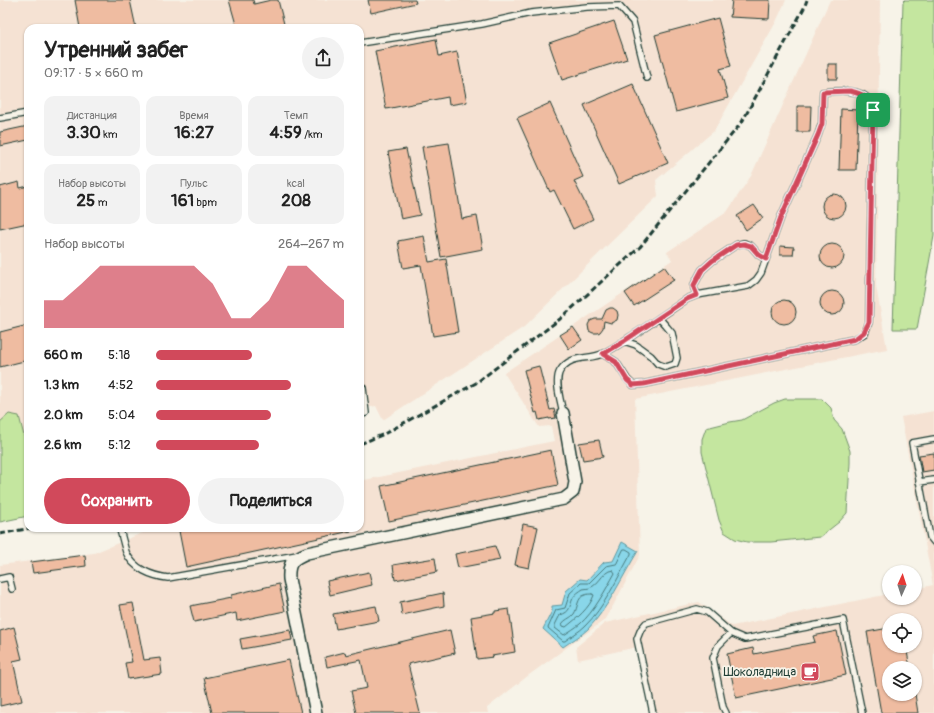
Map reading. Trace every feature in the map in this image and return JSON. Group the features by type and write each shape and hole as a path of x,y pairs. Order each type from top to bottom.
{"street":[{"path":"316,713 289,579 291,563 297,557 307,553 564,499 573,492 575,482 563,413"}],"lane":[{"path":"364,43 482,24 532,13 587,7 619,6 633,22 647,78"},
{"path":"563,413 557,383 559,372 564,365 581,357 603,354 687,299 697,295 748,286 756,280 761,273 781,217 822,124 823,92 850,91 862,94 870,101 873,110 869,322 864,332 855,339 633,385 627,380 616,362 603,354"},
{"path":"0,118 24,114"},
{"path":"697,295 694,285 702,270 712,261 736,245 744,244 751,246 759,255 766,259"},
{"path":"624,341 636,345 652,356 658,364 666,367 675,364 677,358 672,333 659,318"},
{"path":"364,396 366,413 364,414"},
{"path":"934,439 912,443 930,537 934,542"},
{"path":"919,482 934,480"},
{"path":"121,532 127,553 135,564 148,573 168,578 307,553"},
{"path":"0,579 9,577 12,589"},
{"path":"653,713 637,639 641,629 646,623 697,609 706,612 731,633 745,639 843,620 862,713"},
{"path":"726,713 723,707 713,658 718,646 731,633"}],"shaded area":[{"path":"0,0 786,0 776,22 714,131 656,180 658,196 524,327 383,420 376,406 364,408 364,24 24,24 24,468 0,472"},
{"path":"830,0 880,0 876,286 887,349 635,399 640,555 606,619 529,675 487,708 488,713 0,713 0,565 94,553 144,532 364,532 364,480 554,441 551,426 539,427 504,373 672,260 667,252 727,212 751,176"},
{"path":"934,411 934,713 650,713 637,647 578,660 576,647 605,623 699,602 732,626 882,595 882,605 922,605 922,587 933,585 901,417"}],"green space":[{"path":"905,0 934,0 934,236 917,329 893,329 903,2"},
{"path":"785,399 822,399 831,408 834,420 842,429 850,451 847,513 839,522 820,537 771,542 747,542 735,539 724,532 719,520 702,452 702,439 706,428 742,420 774,403"},
{"path":"9,414 19,416 24,436 24,517 0,522 0,422"}],"water":[{"path":"622,542 638,551 609,602 596,620 585,632 563,647 543,629 552,611 552,606 562,605 566,591 580,579 587,580 604,562 613,561"}],"building":[{"path":"75,0 130,0 135,24 79,24"},
{"path":"229,0 253,0 254,4 278,0 284,24 236,24"},
{"path":"368,0 415,0 416,3 371,13"},
{"path":"732,0 770,0 769,19 730,17"},
{"path":"718,18 731,66 720,69 728,98 676,112 655,35"},
{"path":"614,21 627,59 562,80 549,43"},
{"path":"436,39 439,56 457,52 467,102 449,105 448,97 386,109 375,51"},
{"path":"828,64 837,64 837,79 828,79"},
{"path":"633,84 668,163 619,184 584,105"},
{"path":"550,103 583,177 574,181 593,219 573,229 554,190 550,192 517,118"},
{"path":"797,106 811,106 810,132 797,132"},
{"path":"841,109 858,110 856,170 839,170"},
{"path":"24,127 24,141 0,146 0,132"},
{"path":"449,143 462,219 477,216 483,249 441,257 422,147"},
{"path":"406,149 420,215 401,219 388,152"},
{"path":"19,182 20,188 24,187 24,224 0,229 0,187"},
{"path":"834,194 843,197 846,206 843,215 834,218 825,215 822,206 825,197"},
{"path":"754,205 763,218 746,230 737,216"},
{"path":"424,236 429,262 446,259 458,332 433,336 421,265 403,268 398,241"},
{"path":"832,244 841,247 844,256 841,265 832,268 823,265 820,256 823,247"},
{"path":"780,246 794,247 793,255 780,255"},
{"path":"664,266 674,280 634,306 625,293"},
{"path":"832,291 841,294 844,303 841,312 832,315 823,312 820,303 823,294"},
{"path":"784,300 793,303 796,312 793,321 784,324 775,321 772,312 775,303"},
{"path":"610,308 617,311 617,320 611,323 604,321 603,328 598,333 589,331 588,325 590,321 602,319 606,310"},
{"path":"24,326 24,361 0,367 0,332"},
{"path":"573,327 582,340 569,349 560,335"},
{"path":"539,366 550,410 554,409 556,418 539,420 537,412 535,413 524,370"},
{"path":"599,440 603,457 583,460 579,443"},
{"path":"551,450 558,485 389,521 381,486"},
{"path":"934,453 934,470 922,472 919,455"},
{"path":"523,524 538,527 529,568 515,565"},
{"path":"179,532 346,532 186,567"},
{"path":"495,546 500,560 458,568 455,554"},
{"path":"85,555 86,566 33,573 31,562"},
{"path":"435,558 437,572 395,580 393,565"},
{"path":"369,572 372,585 330,595 327,581"},
{"path":"279,584 285,611 237,621 236,613 194,622 190,606 231,598 231,595"},
{"path":"443,593 444,606 402,615 400,602"},
{"path":"133,603 144,660 160,658 162,674 128,679 125,663 132,662 120,605"},
{"path":"376,606 379,621 336,629 333,614"},
{"path":"509,609 515,652 477,659 471,617"},
{"path":"14,627 22,659 13,661 22,701 0,706 0,631"},
{"path":"882,629 882,653 907,653 909,661 882,661 882,701 916,701 918,713 881,713 867,632"},
{"path":"290,630 292,640 242,649 240,639"},
{"path":"450,630 455,653 408,664 420,713 356,713 351,691 367,688 361,660 327,667 325,657 345,652 346,655"},
{"path":"837,631 846,675 736,698 727,654 753,648 754,654 815,642 813,636"},
{"path":"289,660 301,713 212,713 204,678"}],"railway":[{"path":"364,442 384,434 476,383 560,319 640,247 742,122 807,0"},
{"path":"0,534 24,529"}],"place":[{"name":"Шоколадница","path":"810,672"}],"route":[{"path":"850,91 862,94 870,101 873,110 869,322 864,332 855,339 644,384 633,385 627,380 616,362 603,354 687,299 697,295 694,285 702,270 712,261 736,245 744,244 751,246 759,255 766,259 781,217 822,124 823,92 850,91"}]}
